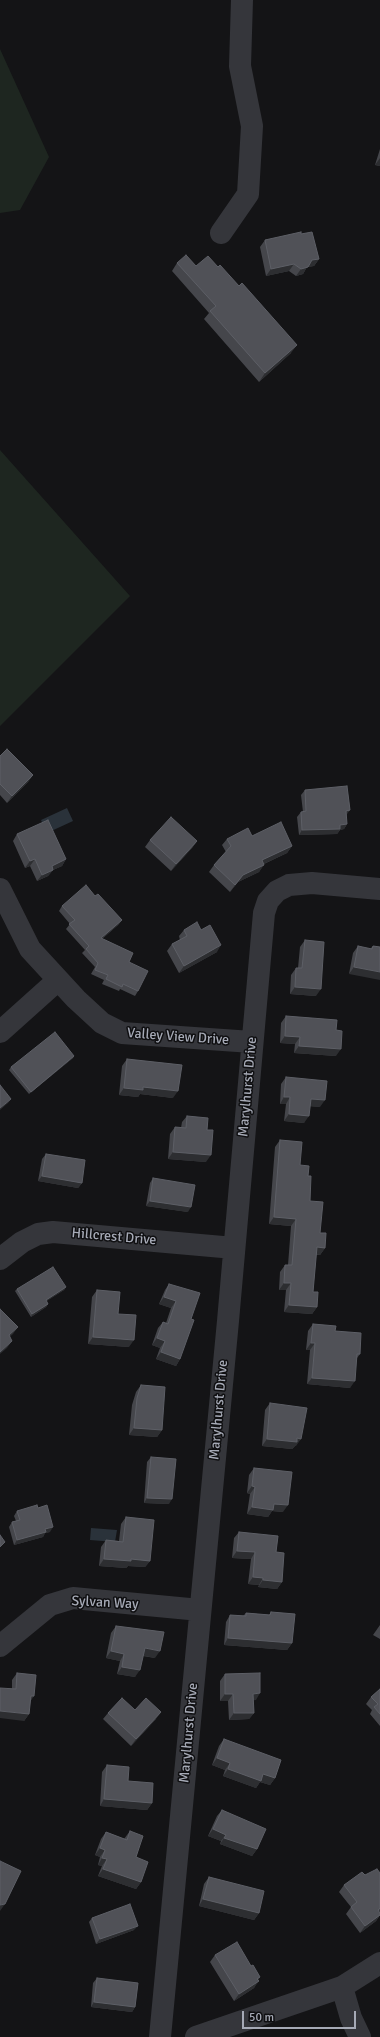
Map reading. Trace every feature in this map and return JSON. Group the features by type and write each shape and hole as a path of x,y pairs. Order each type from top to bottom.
{"street":[{"path":"221,233 248,194 252,126 240,66 242,0"},
{"name":"Marylhurst Drive","path":"160,2037 264,913 268,901 277,891 289,885 302,883 380,889"},
{"name":"Valley View Drive","path":"0,890 30,949 91,1015 112,1029 122,1033 252,1042"},
{"path":"0,1032 58,980"},
{"name":"Hillcrest Drive","path":"0,1259 22,1242 38,1234 53,1232 234,1248"},
{"name":"Sylvan Way","path":"0,1646 50,1605 73,1598 200,1610"},
{"path":"196,2037 342,1988 380,1963"},
{"path":"342,1988 351,2018 360,2037"}],"shaded area":[{"path":"0,49 49,157 20,210 0,213"},
{"path":"0,450 130,596 0,726"},
{"path":"67,808 73,821 47,833 41,820"},
{"path":"91,1528 117,1530 115,1542 90,1540"}],"building":[{"path":"301,232 301,234 312,232 319,259 312,260 308,267 301,269 294,264 271,269 265,240"},
{"path":"186,255 196,266 208,256 218,267 220,265 239,286 242,283 297,345 265,373 210,311 216,306 177,263"},
{"path":"7,749 33,775 12,796 0,784 0,756"},
{"path":"347,786 350,810 346,811 347,824 340,825 340,829 302,830 301,812 306,811 305,790"},
{"path":"171,817 197,841 176,864 150,840"},
{"path":"48,820 66,859 52,866 53,870 42,875 35,859 30,861 17,834"},
{"path":"281,822 292,846 262,860 264,865 243,875 235,885 214,865 231,846 227,839 248,828 252,836"},
{"path":"86,885 95,896 98,894 122,920 101,938 133,953 129,962 148,971 138,991 123,984 122,987 106,979 108,975 95,970 98,963 86,949 89,946 69,924 75,920 62,906"},
{"path":"197,922 201,930 210,925 221,945 184,966 172,944 187,936 184,930"},
{"path":"305,940 324,942 321,989 295,987 296,968 302,968"},
{"path":"358,946 372,949 373,946 380,947 380,972 354,967"},
{"path":"286,1016 337,1020 336,1030 342,1031 341,1049 299,1046 300,1037 285,1036"},
{"path":"55,1032 74,1056 31,1092 11,1067"},
{"path":"127,1059 182,1065 178,1091 143,1087 143,1090 124,1088"},
{"path":"286,1077 327,1081 325,1100 311,1099 309,1116 289,1114 290,1097 284,1097"},
{"path":"0,1085 11,1099 0,1108"},
{"path":"187,1116 208,1118 207,1130 213,1130 211,1155 173,1152 175,1127 186,1128"},
{"path":"280,1140 302,1142 300,1165 309,1166 308,1176 311,1176 310,1201 323,1202 320,1233 326,1233 325,1248 317,1247 313,1292 318,1292 317,1307 289,1305 291,1283 284,1283 285,1265 292,1265 296,1219 274,1217"},
{"path":"46,1154 85,1160 82,1183 42,1176"},
{"path":"153,1178 195,1185 191,1207 150,1201"},
{"path":"53,1267 66,1287 46,1300 48,1304 32,1314 17,1289"},
{"path":"169,1284 200,1293 191,1319 194,1320 180,1359 161,1352 165,1341 157,1338 163,1322 168,1324 176,1301 164,1297"},
{"path":"97,1290 120,1292 118,1314 136,1315 134,1340 93,1337"},
{"path":"0,1309 18,1327 9,1335 12,1341 0,1352"},
{"path":"313,1324 336,1326 335,1331 361,1333 360,1354 357,1354 355,1381 312,1378 315,1343 311,1343"},
{"path":"141,1385 165,1387 162,1430 134,1428 137,1398"},
{"path":"270,1403 307,1408 301,1439 297,1438 297,1442 267,1439"},
{"path":"151,1457 176,1459 172,1499 147,1498"},
{"path":"254,1468 292,1472 288,1505 274,1504 273,1510 252,1507 255,1487 252,1486"},
{"path":"37,1505 38,1508 47,1505 53,1527 45,1529 46,1532 17,1540 12,1522 20,1520 17,1511"},
{"path":"126,1517 154,1520 150,1561 104,1559 106,1540 123,1542"},
{"path":"239,1532 278,1536 276,1552 284,1553 282,1582 263,1580 263,1578 253,1577 255,1552 237,1551"},
{"path":"0,1535 5,1542 0,1547"},
{"path":"271,1612 295,1614 292,1643 228,1638 230,1615 246,1616 246,1613 270,1615"},
{"path":"116,1626 164,1632 160,1651 145,1648 140,1670 122,1667 124,1654 111,1651"},
{"path":"17,1673 36,1675 34,1696 31,1696 29,1714 0,1711 0,1688 16,1689"},
{"path":"260,1673 260,1693 253,1694 254,1713 234,1713 233,1694 225,1694 225,1674"},
{"path":"380,1689 380,1714 374,1707 378,1704 371,1697"},
{"path":"122,1698 135,1710 146,1698 161,1712 136,1739 108,1713"},
{"path":"224,1739 281,1760 275,1778 263,1774 261,1781 228,1769 230,1763 217,1758"},
{"path":"107,1765 129,1767 128,1781 153,1783 152,1803 104,1799"},
{"path":"222,1810 266,1829 257,1849 224,1838 226,1835 213,1829"},
{"path":"130,1831 143,1836 136,1857 148,1862 141,1882 103,1869 107,1859 102,1858 105,1850 100,1848 106,1832 127,1840"},
{"path":"0,1861 21,1871 5,1904 0,1905"},
{"path":"377,1869 380,1873 380,1908 378,1910 380,1915 365,1926 351,1907 357,1902 344,1885 362,1872 365,1875"},
{"path":"209,1877 264,1891 259,1913 203,1899"},
{"path":"130,1904 138,1926 100,1939 92,1918"},
{"path":"237,1942 251,1966 253,1965 260,1977 257,1979 259,1981 239,1994 215,1955"},
{"path":"97,1978 138,1983 135,2007 94,2002"}]}
